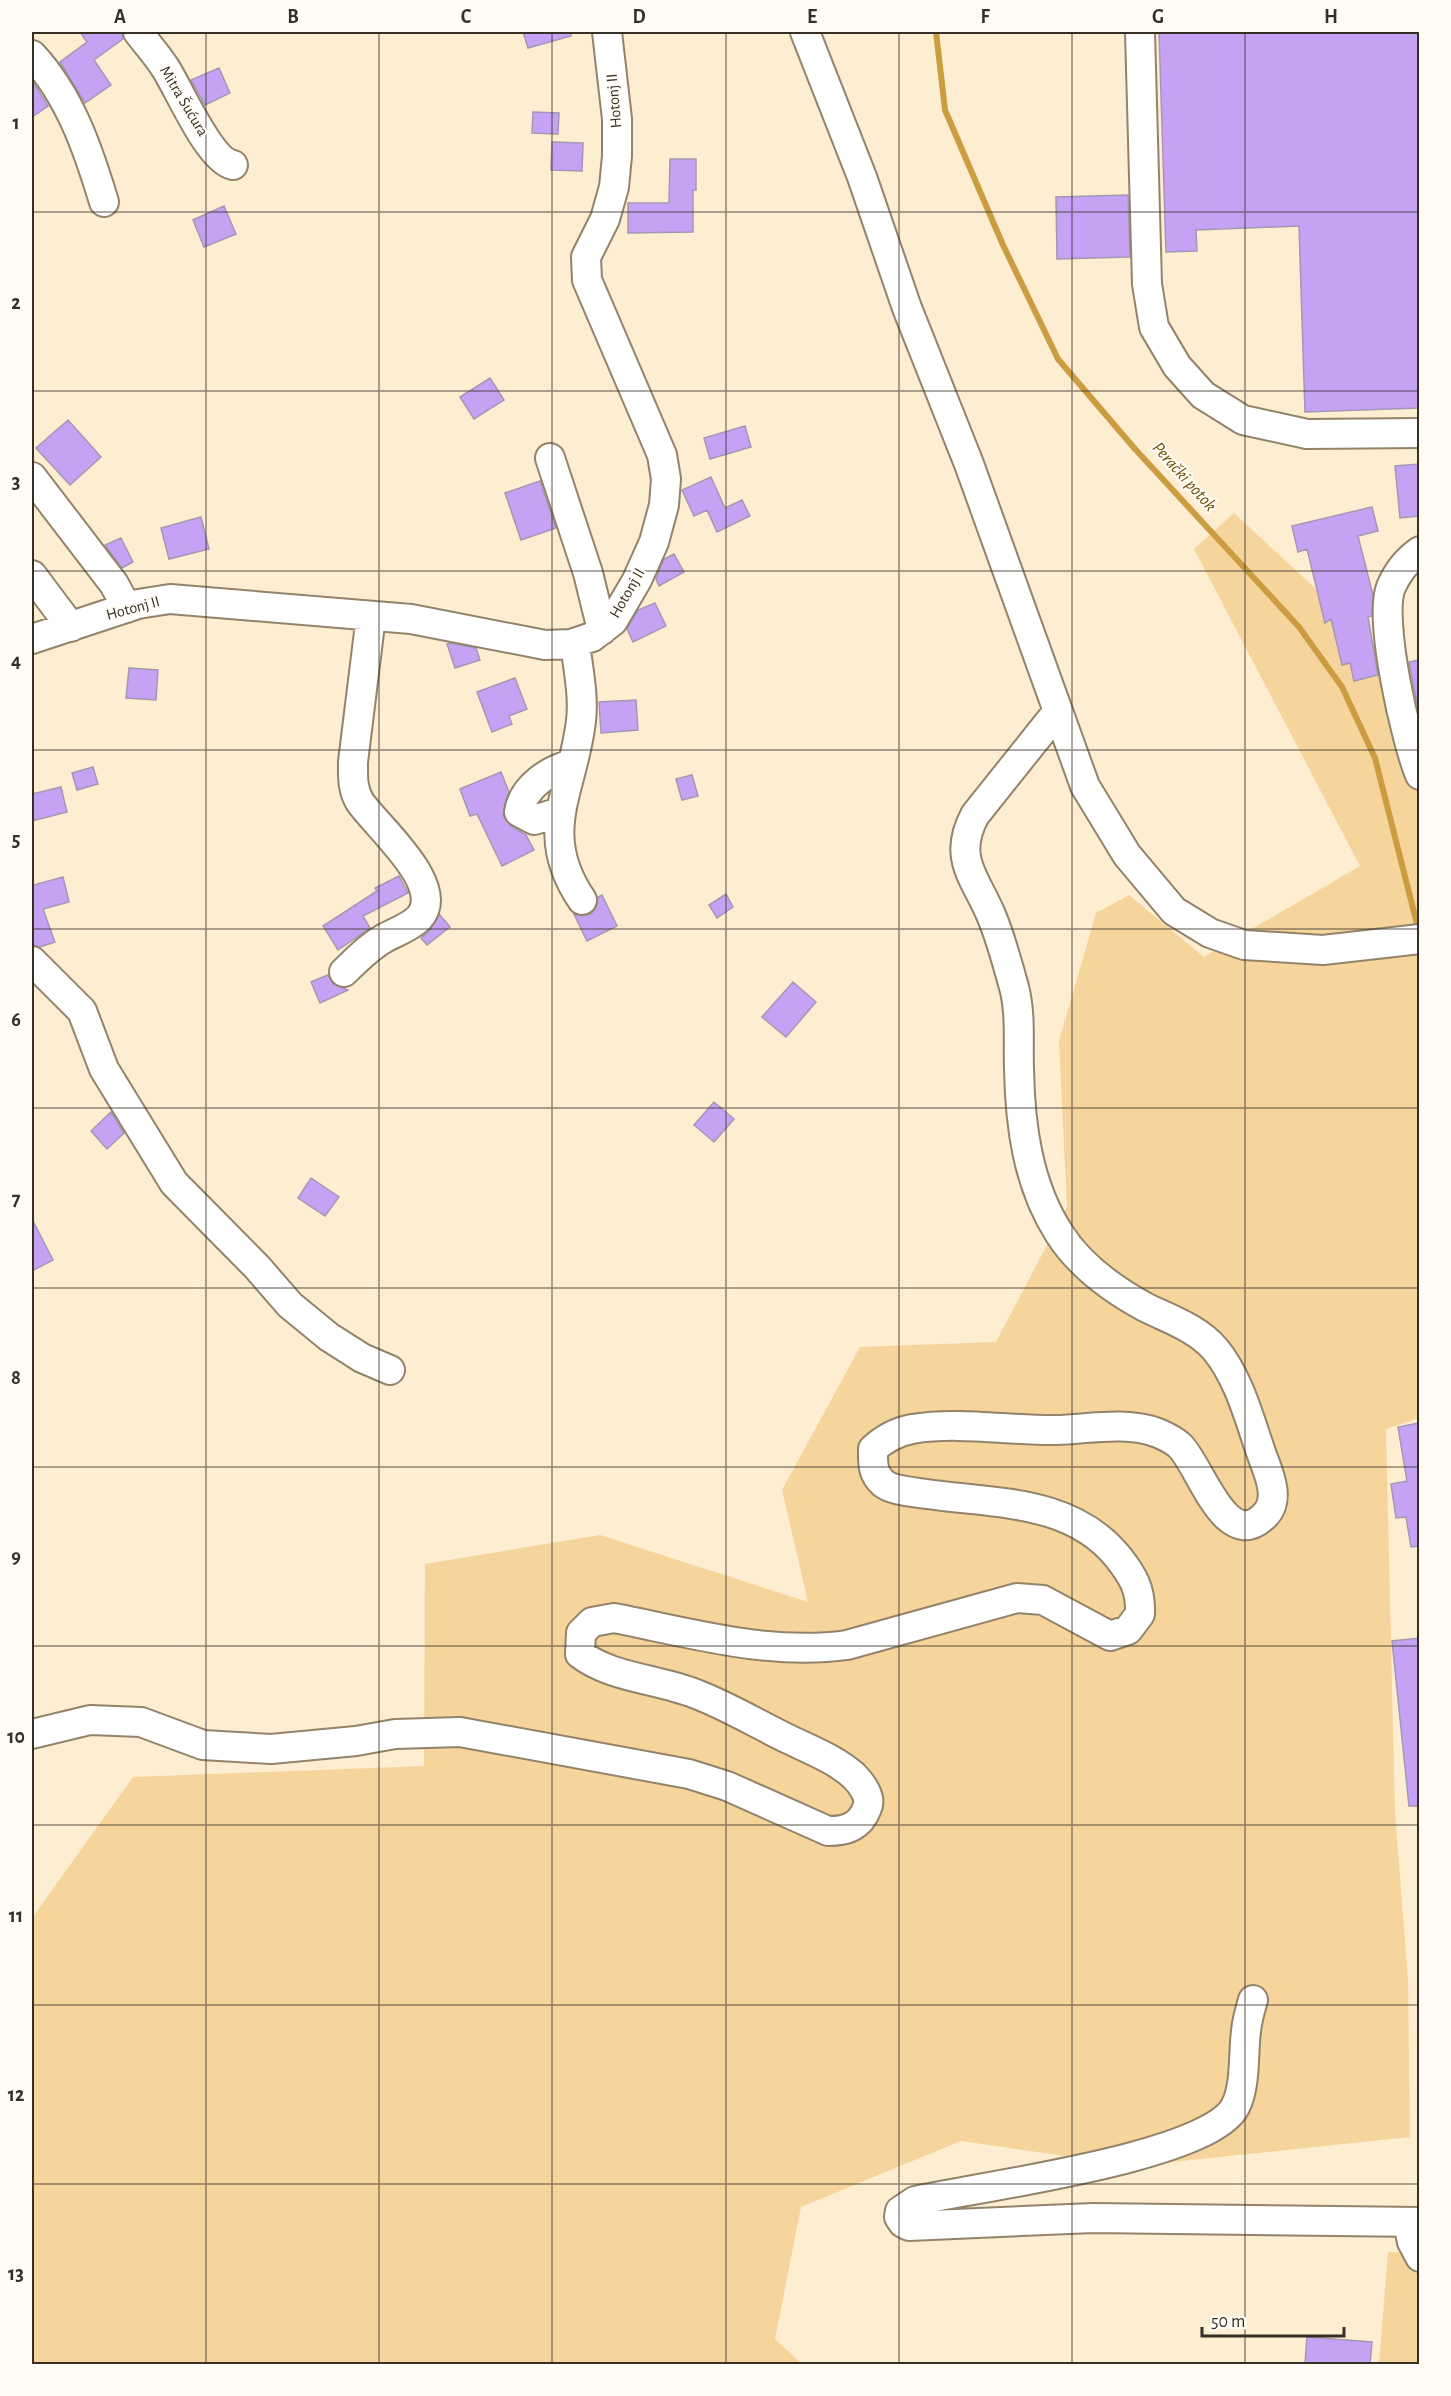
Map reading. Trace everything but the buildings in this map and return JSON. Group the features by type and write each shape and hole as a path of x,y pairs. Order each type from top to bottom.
{"street":[{"name":"Mitra Šućura","path":"138,32 166,68 210,145 225,163 233,165"},
{"name":"Hotonj II","path":"32,639 128,608 180,599 411,619 545,645 575,643 592,637 602,630 623,607 654,542 664,505 666,479 662,455 587,280 586,257 605,219 614,187 617,156 617,119 607,32"},
{"path":"805,32 862,177 907,308 969,464 1086,786 1127,855 1174,911 1210,933 1244,945 1323,950 1419,939"},
{"path":"1140,32 1147,284 1154,327 1177,366 1203,395 1243,420 1307,434 1419,434"},
{"path":"32,55 44,68 67,104 82,134 104,202"},
{"path":"550,459 588,573 602,630"},
{"path":"32,477 114,584 128,608"},
{"path":"1419,551 1405,564 1390,589 1388,626 1390,657 1419,774"},
{"path":"32,575 71,627"},
{"path":"344,972 363,953 420,916 426,903 424,887 414,869 360,801 353,785 353,762 371,616"},
{"path":"575,643 582,718 560,812 558,838 562,861 572,885 582,900"},
{"path":"32,1734 90,1720 141,1722 202,1744 271,1749 357,1742 395,1734 460,1732 689,1774 727,1786 828,1831 846,1831 863,1819 869,1804 866,1791 855,1777 828,1759 699,1695 666,1683 596,1666 580,1654 581,1633 592,1622 614,1618 760,1646 820,1649 847,1645 1017,1598 1044,1600 1110,1636 1128,1630 1140,1614 1138,1585 1112,1549 1093,1532 1048,1510 914,1492 884,1484 872,1468 873,1449 886,1437 911,1429 1058,1430 1099,1426 1157,1433 1179,1445 1197,1469 1224,1516 1239,1524 1253,1524 1266,1515 1273,1500 1272,1481 1226,1364 1213,1346 1197,1333 1126,1296 1080,1259 1061,1237 1034,1180 1021,1103 1016,996 999,934 973,880 965,853 965,833 975,815 1058,711"},
{"path":"560,812 534,820 519,812 521,801 528,791 558,768 572,764"},
{"path":"32,961 82,1011 104,1069 174,1183 257,1267 290,1305 329,1337 354,1353 390,1370"},
{"path":"1253,2000 1246,2027 1240,2094 1234,2109 1224,2120 1200,2134 1113,2160 915,2201 900,2211 899,2217 909,2226 1093,2218 1414,2222 1412,2242 1419,2257"}],"shaded area":[{"path":"1234,513 1385,653 1419,784 1419,1418 1386,1429 1395,1813 1408,1980 1410,2137 1134,2166 961,2141 801,2207 775,2339 802,2364 32,2364 32,1918 133,1777 424,1766 425,1564 600,1535 808,1602 782,1490 860,1347 996,1342 1067,1207 1059,1041 1096,913 1129,895 1204,957 1360,866 1194,549"},
{"path":"1388,2252 1419,2253 1419,2364 1379,2364"}],"waterway":[{"name":"Perački potok","path":"936,32 945,110 1003,245 1058,359 1135,449 1299,627 1342,687 1375,758 1419,932"}]}
